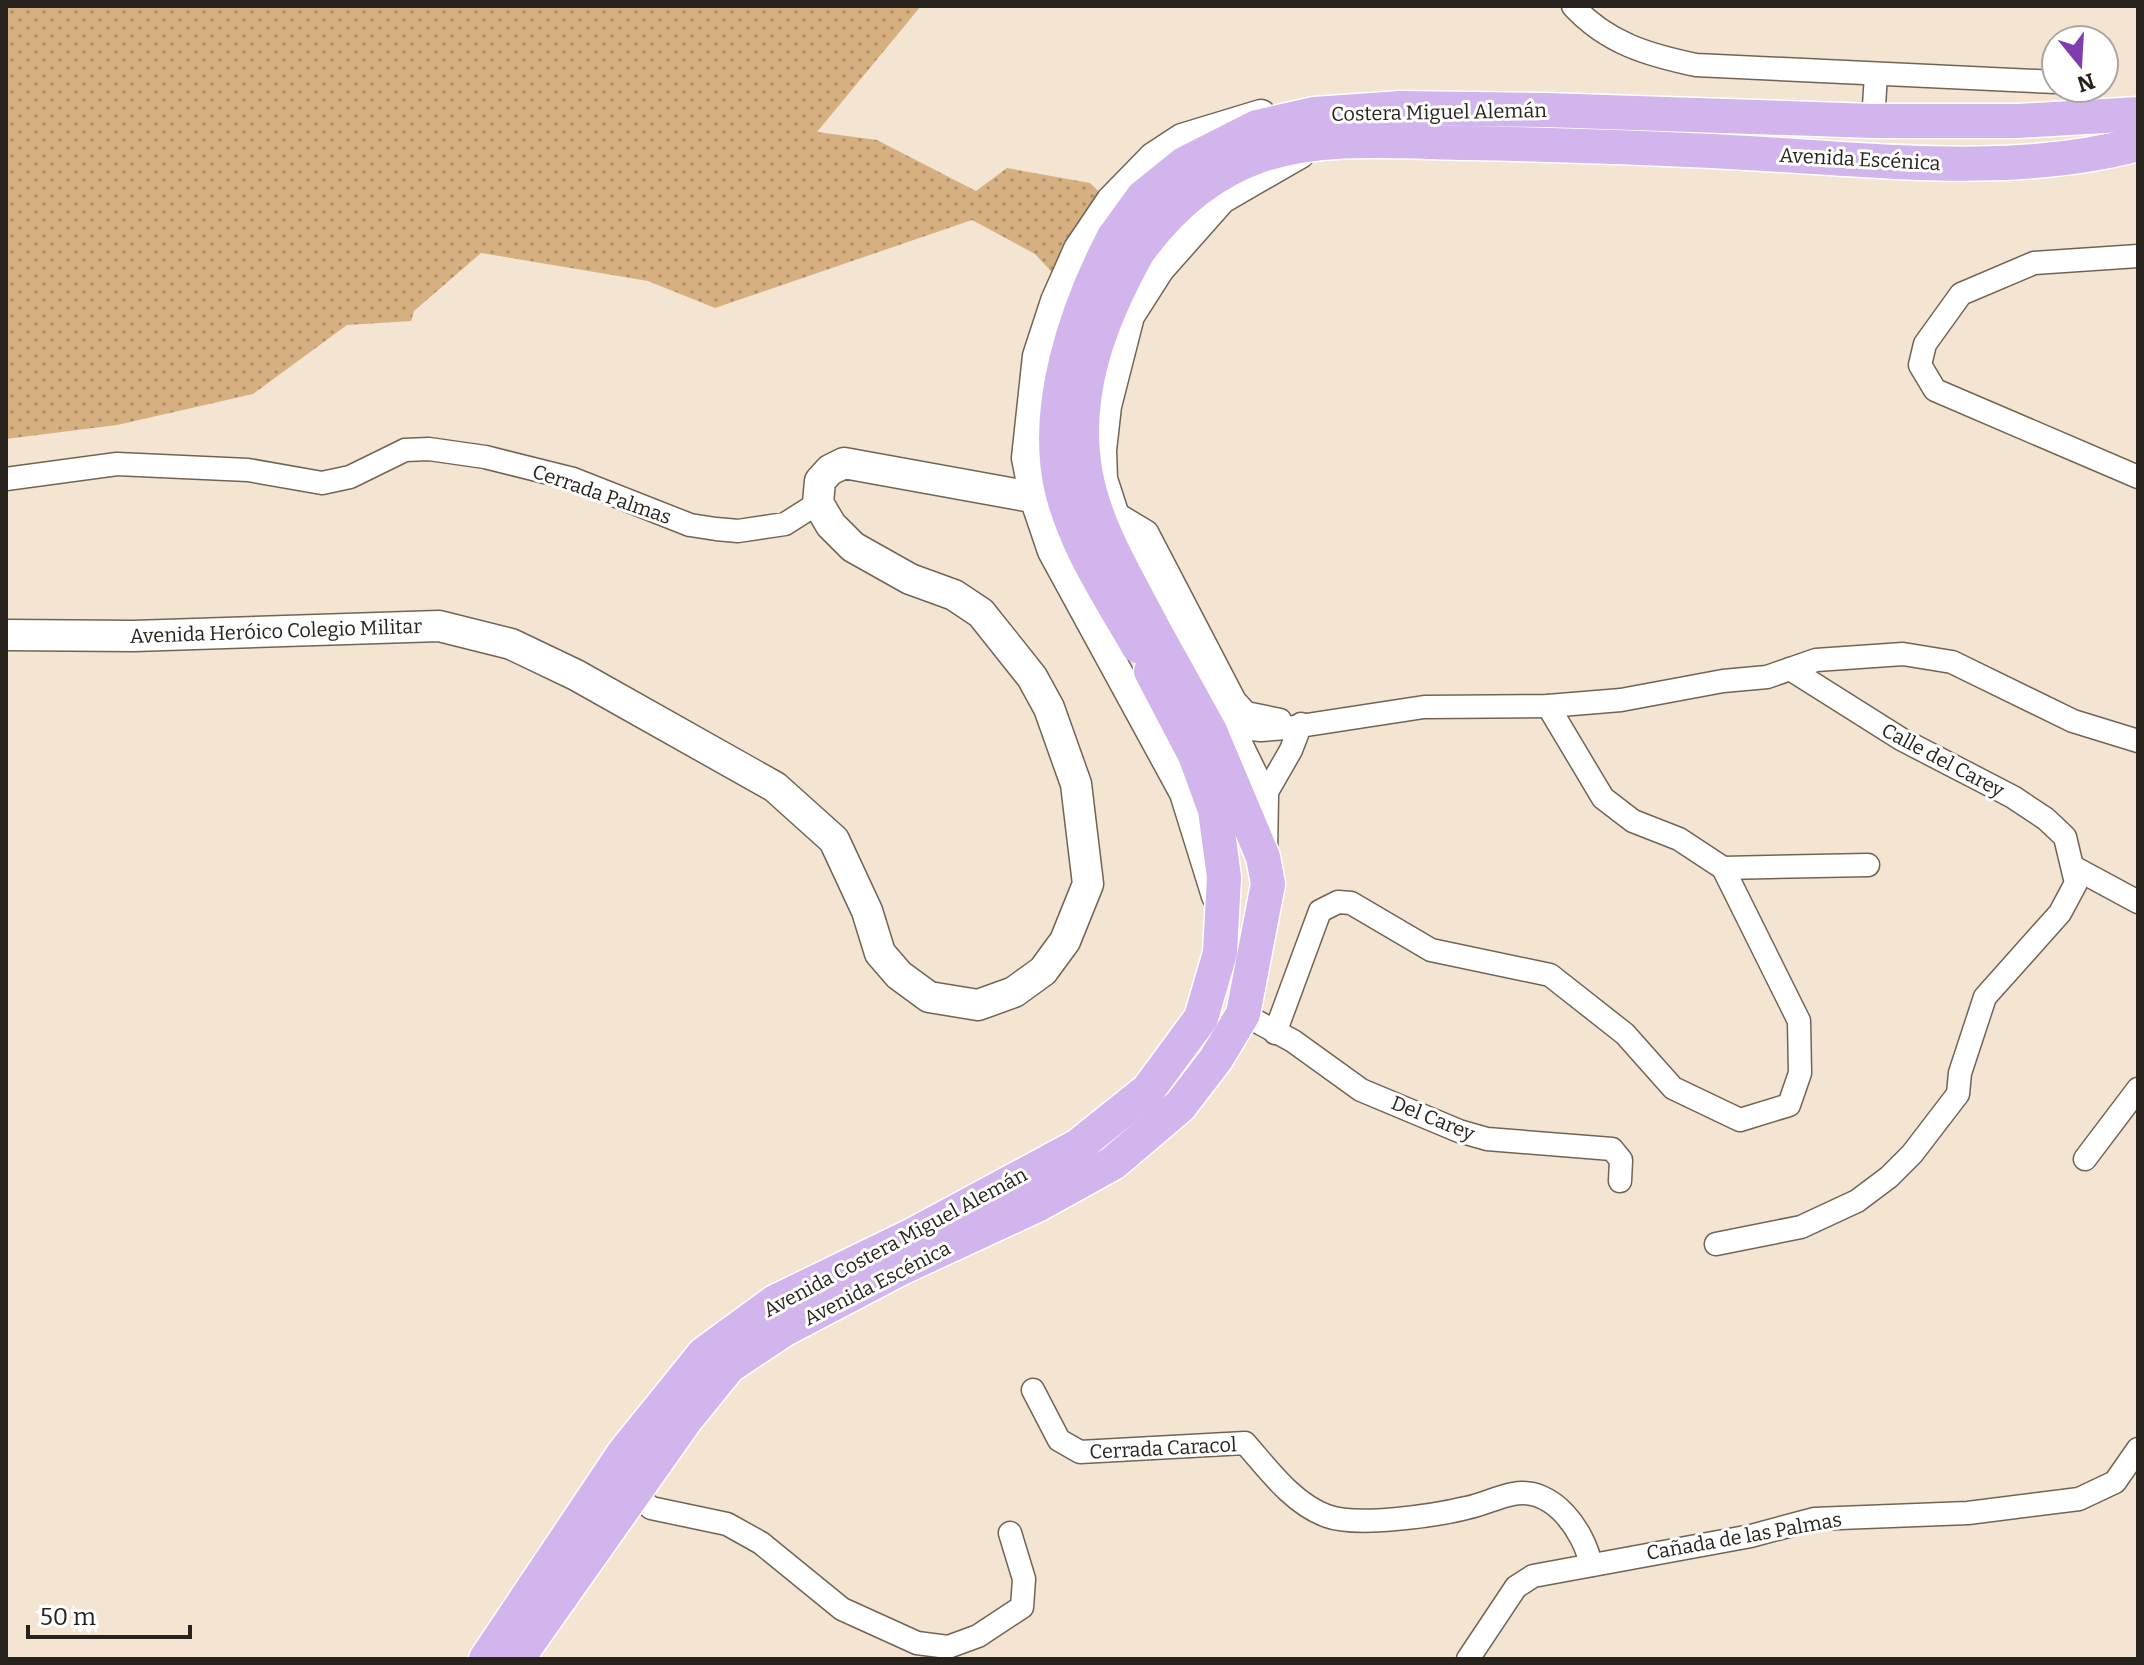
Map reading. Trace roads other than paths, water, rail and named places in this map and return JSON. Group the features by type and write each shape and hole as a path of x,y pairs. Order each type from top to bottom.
{"main road":[{"name":"Costera Miguel Alemán","path":"1317,129 1401,108 1873,121 2018,121 2138,114"},
{"path":"1762,153 1840,137 1873,121 1909,140 1945,147 1987,163"},
{"name":"Costera Miguel Alemán","path":"1257,949 1268,884 1263,857 1210,731 1087,558 1062,490 1058,435 1062,381 1071,337 1088,286 1126,244 1143,197 1184,164 1257,127 1580,145"},
{"name":"Avenida Escénica","path":"1580,145 1913,163 1987,163 2138,144"},
{"path":"818,503 820,481 830,470 844,463 1112,511"},
{"name":"Avenida Heróico Colegio Militar","path":"6,635 134,636 439,626 511,644 576,675 775,787 834,840 867,911 880,953 899,975 929,997 978,1005 1014,992 1043,971 1065,941 1088,884 1076,784 1066,750 1032,677 981,613 954,595 910,579 853,547 831,525 818,503"},
{"name":"Costera Miguel Alemán","path":"1146,639 1215,810 1224,877 1220,953"},
{"name":"Avenida Escénica","path":"517,1659 686,1419 729,1366 783,1330 901,1268 1039,1204 1113,1163 1180,1106 1216,1059 1243,1014 1257,949"},
{"name":"Avenida Costera Miguel Alemán","path":"486,1659 624,1453 704,1354 775,1302 913,1235 1078,1146 1148,1090 1166,1066 1201,1018 1220,953"}],"street":[{"path":"1573,6 1589,23 1615,41 1660,57 1696,65 2040,81"},
{"path":"1873,121 1876,75"},
{"path":"1222,913 1184,793 1052,551 1034,498 1026,458 1037,356 1055,301 1078,249 1111,200 1153,157 1182,138 1262,114 1317,129"},
{"path":"1263,857 1264,797 1168,601 1112,511 1103,479 1102,450 1107,406 1130,316 1160,269 1222,199 1317,129"},
{"path":"2138,256 2034,263 1961,294 1925,344 1920,365 1935,390 2138,477"},
{"name":"Cerrada Palmas","path":"6,479 117,464 248,470 322,483 350,477 405,450 429,449 485,457 573,479 690,525 716,529 738,531 785,524 818,503"},
{"path":"1112,511 1147,532 1235,701 1246,713 1301,724"},
{"path":"1232,727 1261,730 1424,707 1548,706 1621,700 1723,681 1767,677 1816,660 1887,655 1952,662 2073,721 2138,741"},
{"name":"Calle del Carey","path":"1790,669 1901,739 2013,797 2046,819 2065,837 2075,868"},
{"path":"1275,1033 1320,911 1338,902 1351,903 1431,950 1550,975 1625,1034 1673,1088 1740,1120 1789,1105 1800,1073 1799,1021 1723,868 1679,839 1633,821 1603,798 1548,706"},
{"path":"1264,797 1301,724"},
{"path":"1723,868 1868,865"},
{"path":"2075,868 2138,902"},
{"path":"1716,1244 1757,1239 1812,1223 1857,1201 1912,1154 1958,1094 1960,1073 1985,997 2060,913 2076,883 2075,868"},
{"name":"Del Carey","path":"1243,1014 1293,1041 1361,1090 1459,1131 1487,1139 1612,1149 1621,1160 1620,1181"},
{"path":"2085,1159 2138,1089"},
{"name":"Cerrada Caracol","path":"1033,1390 1059,1440 1080,1452 1245,1443 1284,1487 1325,1515 1353,1522 1466,1509 1516,1493 1538,1495 1555,1504 1570,1521 1587,1546 1591,1565"},
{"name":"Cañada de las Palmas","path":"1468,1659 1516,1587 1533,1576 1751,1536 1814,1519 1968,1513 2079,1499 2115,1482 2138,1449"},
{"path":"634,1493 651,1508 727,1524 761,1543 842,1609 917,1643 948,1647 978,1636 1022,1607 1024,1579 1010,1533"}]}
